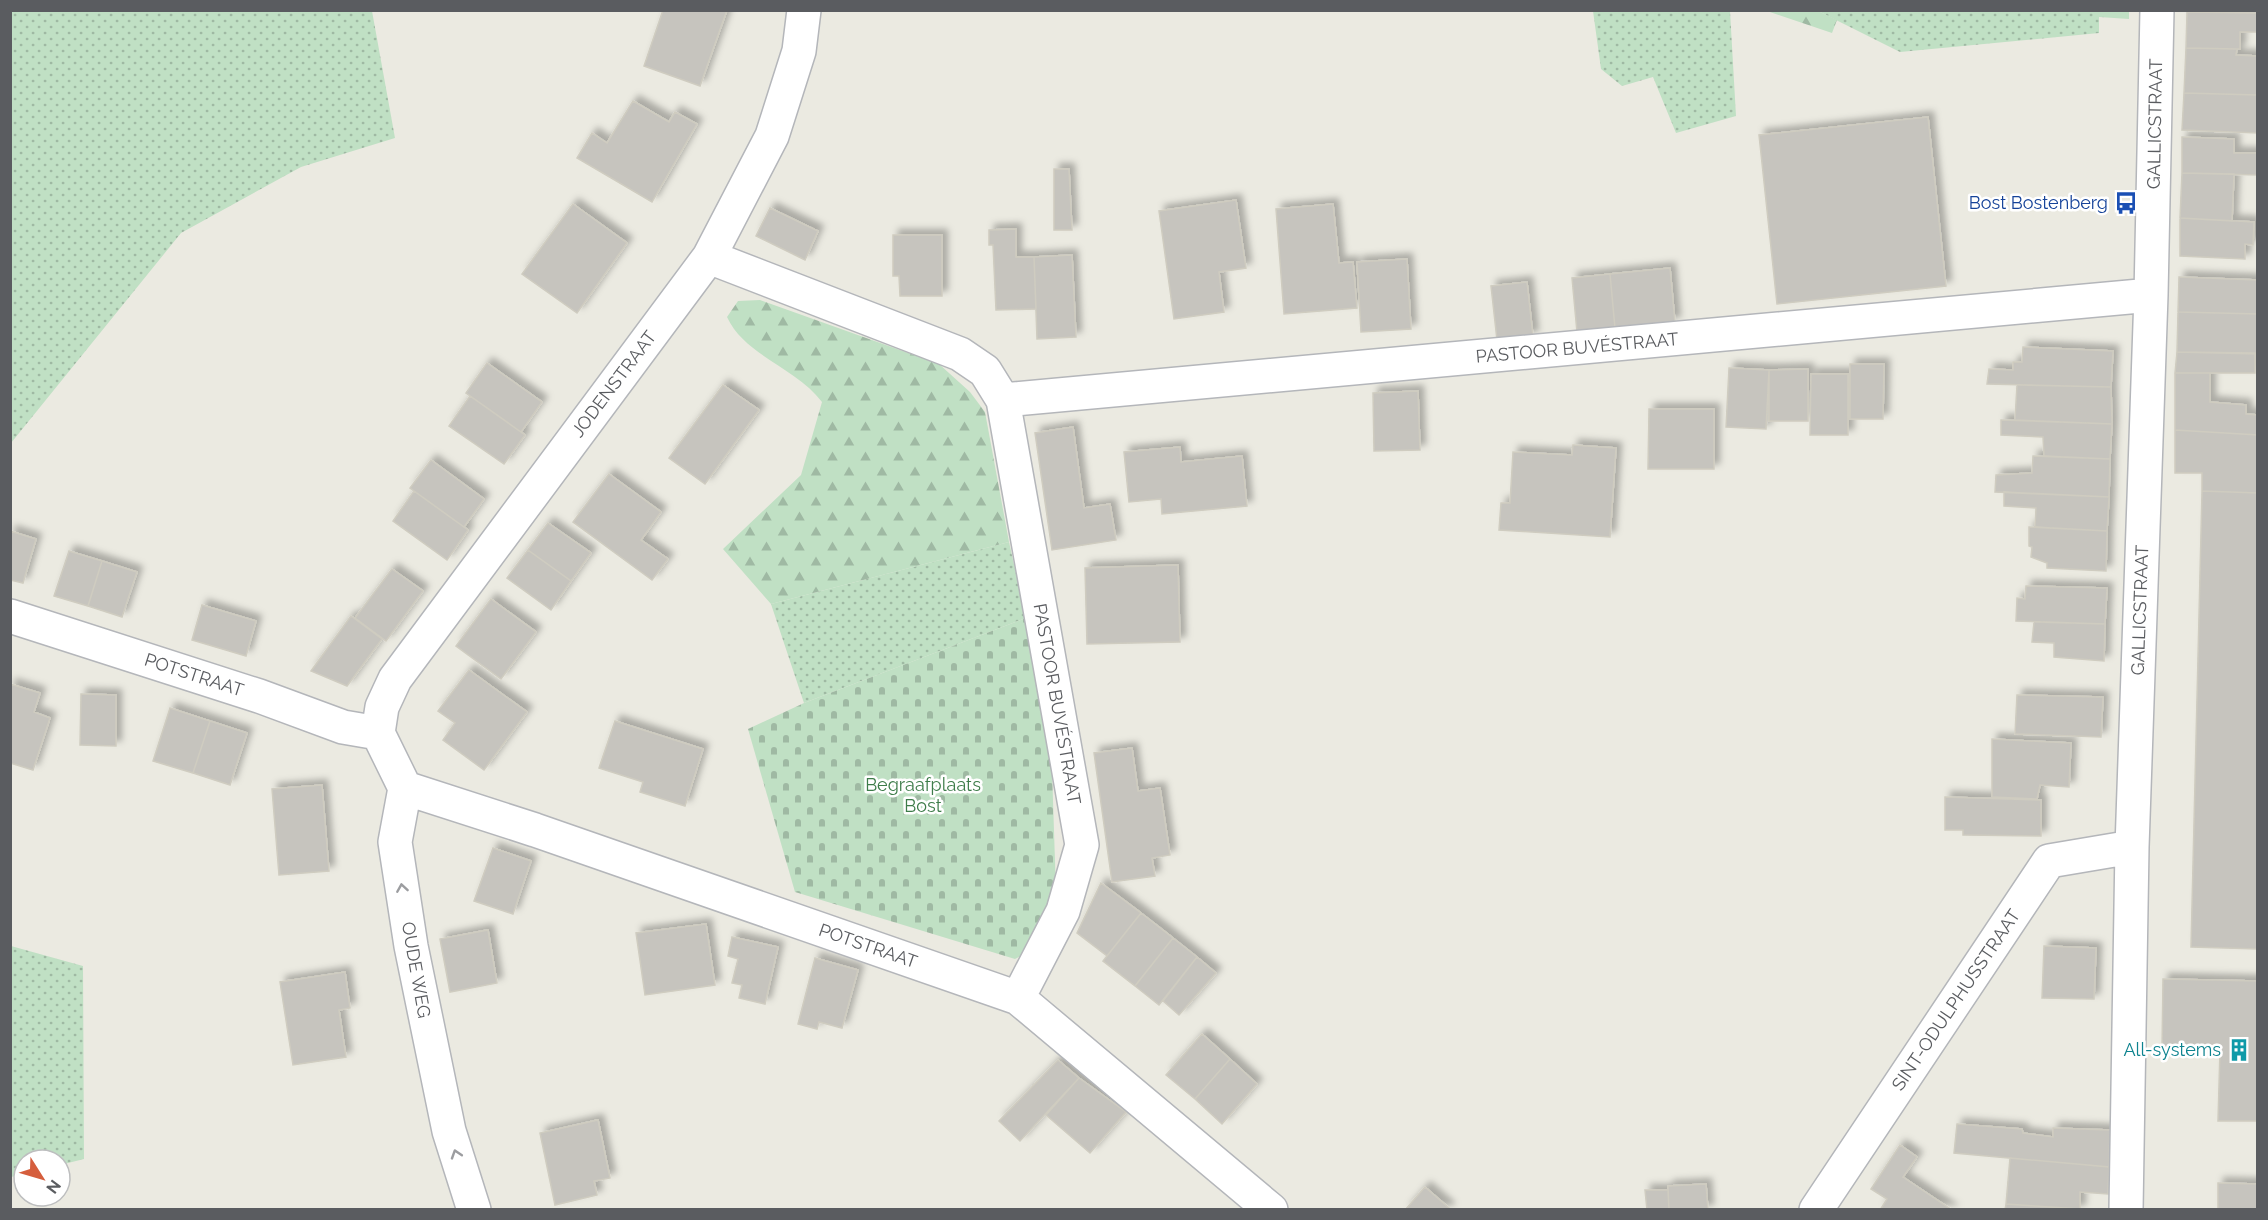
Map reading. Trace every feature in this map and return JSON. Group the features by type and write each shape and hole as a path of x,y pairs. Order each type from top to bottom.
{"street":[{"name":"JODENSTRAAT","path":"378,733 382,707 395,680 709,257 772,136 799,51 804,10"},
{"name":"GALLICSTRAAT","path":"2126,1209 2132,847 2151,295 2157,10"},
{"name":"PASTOOR BUVÉSTRAAT","path":"709,257 960,354 985,371 1003,400 1082,845 1063,911 1018,998"},
{"name":"PASTOOR BUVÉSTRAAT","path":"1003,400 2151,295"},
{"name":"POTSTRAAT","path":"10,616 259,696 343,727 378,733"},
{"path":"378,733 405,788"},
{"name":"POTSTRAAT","path":"405,788 535,830 1018,998 1271,1209"},
{"name":"OUDE WEG","path":"405,788 395,842 411,946 448,1131 474,1209"},
{"name":"SINT-ODULPHUSSTRAAT","path":"1815,1209 2049,861 2132,847"}],"green space":[{"path":"11,10 372,11 395,138 301,167 181,233 11,443"},
{"path":"1593,11 1730,11 1736,116 1676,133 1653,77 1622,86 1601,69"},
{"path":"1767,11 1818,11 1837,20 1832,33"},
{"path":"1818,11 2099,11 2099,33 1900,52"},
{"path":"2099,11 2129,11 2129,19 2099,17"},
{"path":"760,300 939,364 970,392 985,412 1009,542 771,604 723,549 801,475 822,402 799,380 746,342 727,317 738,301"},
{"path":"1009,542 1026,618 804,703 771,604"},
{"name":"Begraafplaats Bost","path":"1026,618 1052,770 1056,892 1028,952 1015,959 795,892 748,729 804,703"},
{"path":"11,946 83,966 84,1159 72,1162 72,1148 12,1148 11,1177"}],"building":[{"path":"663,10 727,10 700,86 644,66"},
{"path":"2187,10 2258,10 2258,13 2187,12"},
{"path":"2187,12 2258,13 2258,32 2240,32 2240,49 2186,48"},
{"path":"2186,48 2237,49 2236,55 2258,56 2258,95 2184,93"},
{"path":"2184,93 2257,95 2258,133 2182,130"},
{"path":"633,101 669,122 675,112 697,124 652,202 577,158 592,133 607,143"},
{"path":"1928,117 1946,286 1777,304 1759,135"},
{"path":"2182,137 2234,139 2234,153 2258,153 2258,175 2182,173"},
{"path":"1054,169 1069,169 1072,230 1054,230"},
{"path":"2182,173 2234,174 2232,221 2180,218"},
{"path":"1236,200 1246,268 1219,272 1224,312 1174,319 1159,211"},
{"path":"573,204 627,243 577,313 522,274"},
{"path":"1333,204 1339,263 1353,262 1357,308 1284,314 1276,209"},
{"path":"770,208 818,231 805,260 756,236"},
{"path":"2180,218 2254,222 2253,245 2245,244 2245,259 2180,256"},
{"path":"1016,229 1016,257 1034,257 1036,309 996,310 993,245 989,245 989,230"},
{"path":"893,235 942,235 942,296 900,296 899,276 893,276"},
{"path":"1072,255 1076,337 1037,339 1034,257"},
{"path":"1407,259 1411,329 1361,332 1357,262"},
{"path":"1670,268 1675,322 1615,328 1610,274"},
{"path":"1610,274 1615,328 1577,332 1572,278"},
{"path":"2179,277 2258,280 2258,314 2178,312"},
{"path":"1527,282 1533,336 1497,340 1491,286"},
{"path":"2178,312 2258,314 2258,354 2177,352"},
{"path":"2023,347 2113,351 2111,387 1987,384 1989,369 2013,370 2013,362 2022,362"},
{"path":"2177,352 2255,353 2255,373 2175,373"},
{"path":"487,363 542,402 521,432 466,393"},
{"path":"1850,364 1884,364 1883,419 1850,419"},
{"path":"1729,368 1769,370 1766,429 1726,427"},
{"path":"1808,369 1808,421 1769,421 1769,370"},
{"path":"2175,373 2210,373 2210,402 2246,405 2246,414 2258,415 2258,435 2175,430"},
{"path":"1811,374 1848,374 1848,435 1810,435"},
{"path":"723,385 759,410 705,484 669,458"},
{"path":"2017,385 2111,387 2112,424 2015,420"},
{"path":"1418,391 1420,450 1374,451 1373,393"},
{"path":"470,396 525,435 504,464 449,426"},
{"path":"1649,409 1714,409 1714,469 1648,469"},
{"path":"2001,420 2112,424 2110,459 2044,456 2043,437 2001,435"},
{"path":"1073,427 1084,508 1110,504 1116,540 1052,550 1035,433"},
{"path":"2175,430 2258,435 2258,493 2202,491 2202,473 2175,473"},
{"path":"1573,445 1616,448 1610,537 1499,530 1501,503 1510,503 1513,452 1572,455"},
{"path":"1180,447 1181,462 1242,456 1247,506 1162,514 1161,499 1129,502 1124,452"},
{"path":"2033,456 2110,459 2109,497 1995,492 1996,475 2032,473"},
{"path":"431,460 484,499 464,527 410,488"},
{"path":"609,474 661,512 641,540 668,559 652,580 573,522"},
{"path":"414,491 468,530 447,560 393,521"},
{"path":"2202,491 2258,493 2258,949 2191,947"},
{"path":"2004,492 2109,497 2107,531 2035,527 2036,508 2004,506"},
{"path":"548,523 591,553 571,581 528,550"},
{"path":"2029,527 2107,531 2106,571 2047,568 2047,563 2031,557"},
{"path":"10,531 36,539 23,583 10,580"},
{"path":"528,550 571,581 551,610 507,578"},
{"path":"69,551 102,561 88,606 54,596"},
{"path":"102,561 137,572 122,617 88,606"},
{"path":"1178,565 1180,642 1087,644 1085,568"},
{"path":"392,569 423,591 386,641 355,618"},
{"path":"2026,586 2107,588 2105,624 2016,621 2017,598 2025,599"},
{"path":"491,599 536,632 501,679 456,646"},
{"path":"202,605 256,621 246,656 192,640"},
{"path":"351,616 382,639 347,686 311,671"},
{"path":"2034,622 2105,624 2104,661 2054,657 2054,643 2032,642"},
{"path":"469,670 527,712 484,770 443,740 455,723 438,711"},
{"path":"10,684 40,693 34,712 50,718 33,770 10,763"},
{"path":"81,694 116,695 116,746 80,745"},
{"path":"2017,695 2103,697 2101,737 2015,734"},
{"path":"170,708 210,721 193,773 153,761"},
{"path":"210,721 247,733 230,785 193,773"},
{"path":"615,721 703,749 685,806 640,792 643,782 599,768"},
{"path":"1992,739 2071,743 2069,787 2040,785 2037,799 1992,797"},
{"path":"1132,748 1138,791 1160,788 1170,855 1152,858 1155,876 1112,882 1094,753"},
{"path":"322,785 329,871 279,875 272,789"},
{"path":"1945,797 2041,800 2041,836 1963,835 1963,830 1945,830"},
{"path":"493,848 531,861 513,914 474,901"},
{"path":"1101,883 1141,913 1107,956 1077,933"},
{"path":"1141,913 1173,938 1135,986 1103,961"},
{"path":"706,924 715,985 645,995 636,933"},
{"path":"488,930 497,983 450,992 440,939"},
{"path":"732,937 778,947 765,1004 739,998 742,985 732,983 738,959 728,956"},
{"path":"1173,938 1197,957 1159,1005 1135,986"},
{"path":"2044,946 2096,948 2094,999 2042,998"},
{"path":"1197,957 1216,973 1179,1015 1163,1001"},
{"path":"815,958 858,970 842,1028 819,1022 817,1029 798,1024"},
{"path":"345,972 350,1008 339,1010 346,1057 293,1065 280,982"},
{"name":"All-systems","path":"2163,979 2258,981 2258,1121 2218,1121 2220,1050 2162,1050"},
{"path":"1202,1034 1230,1059 1195,1099 1166,1075"},
{"path":"1230,1059 1257,1084 1222,1124 1195,1099"},
{"path":"1058,1060 1079,1078 1020,1141 999,1121"},
{"path":"1079,1078 1126,1112 1090,1153 1046,1115"},
{"path":"598,1120 610,1178 594,1181 597,1195 555,1205 540,1133"},
{"path":"1957,1124 2022,1129 2023,1133 2053,1137 2053,1128 2110,1130 2109,1167 1954,1153"},
{"path":"1900,1145 1917,1157 1903,1177 1952,1210 1880,1210 1887,1199 1871,1189"},
{"path":"2010,1158 2109,1167 2108,1194 2080,1192 2080,1209 2006,1204"},
{"path":"2218,1183 2258,1184 2258,1210 2218,1210"},
{"path":"1706,1184 1708,1210 1669,1210 1668,1186"},
{"path":"1425,1187 1449,1208 1448,1210 1405,1210"},
{"path":"1645,1190 1668,1190 1669,1210 1647,1210"},
{"path":"2006,1204 2080,1209 2080,1210 2005,1210"}],"place":[{"name":"Bost Bostenberg","path":"2126,203"},
{"name":"All-systems","path":"2239,1050"}]}
